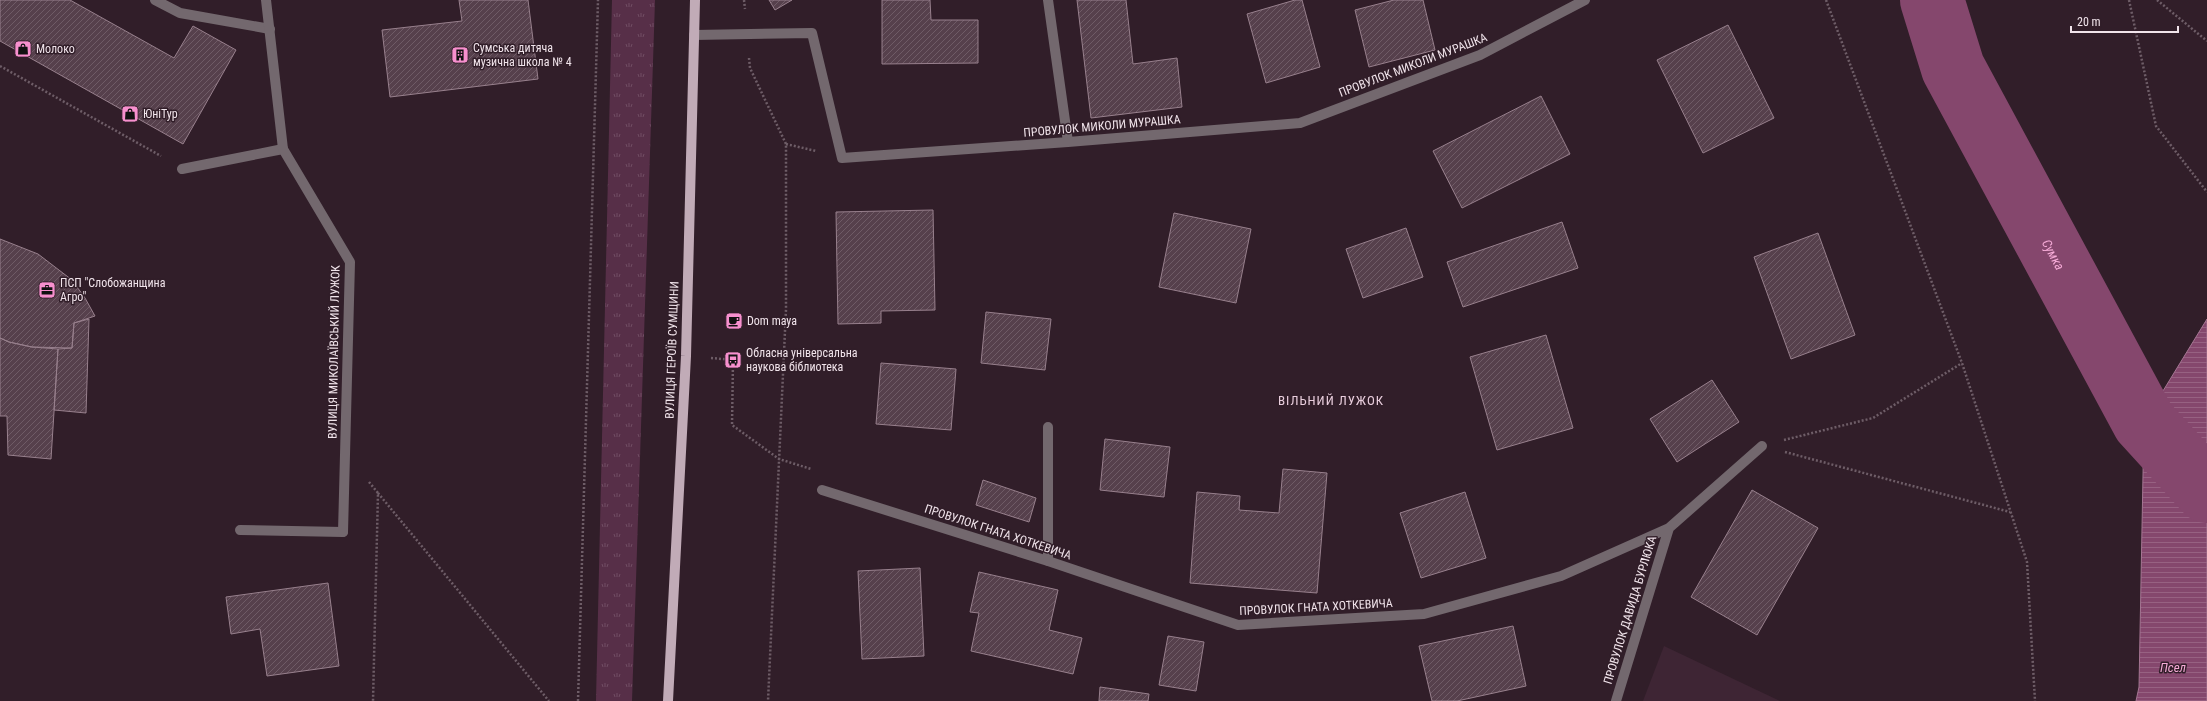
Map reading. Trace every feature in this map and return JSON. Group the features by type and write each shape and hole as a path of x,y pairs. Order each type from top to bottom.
{"main road":[{"name":"ВУЛИЦЯ ГЕРОЇВ СУМЩИНИ","path":"668,701 686,356 695,0"}],"street":[{"path":"155,0 180,13 270,29"},
{"name":"ВУЛИЦЯ МИКОЛАЇВСЬКИЙ ЛУЖОК","path":"240,530 343,532 350,262 283,149 266,0"},
{"path":"1048,0 1068,142"},
{"name":"ПРОВУЛОК МИКОЛИ МУРАШКА","path":"694,35 812,33 842,158 1068,142 1300,123 1480,55 1585,0"},
{"path":"182,168 283,149"},
{"path":"1048,428 1048,561"},
{"name":"ПРОВУЛОК ГНАТА ХОТКЕВИЧА","path":"822,490 1048,561 1238,625 1246,625 1424,614 1561,576 1669,528 1762,446"},
{"name":"ПРОВУЛОК ДАВИДА БУРЛЮКА","path":"1616,701 1669,528"}],"path":[{"path":"578,701 598,0"},
{"path":"744,0 750,68 786,144 786,310 768,701"},
{"path":"1826,0 1962,363 2027,562 2035,701"},
{"path":"2129,0 2156,126 2207,192"},
{"path":"2157,0 2207,41"},
{"path":"0,66 182,168"},
{"path":"686,356 733,360 732,425 779,459 814,470"},
{"path":"1762,446 1873,418 1962,363"},
{"path":"1762,446 2010,512"},
{"path":"378,493 550,701"}],"shaded area":[{"path":"1664,646 1780,701 1643,701"}],"green space":[{"path":"612,0 655,0 632,701 596,701"}],"water":[{"name":"Псел","path":"2207,319 2207,701 2136,701 2139,687 2144,422"}],"building":[{"path":"0,0 70,0 174,58 193,26 236,50 183,144 0,41"},
{"name":"Сумська дитяча музична школа № 4","path":"459,0 528,0 538,79 390,97 382,30 462,21"},
{"path":"769,0 792,0 775,10"},
{"path":"882,0 930,0 931,20 978,20 978,63 882,64"},
{"path":"1077,0 1126,0 1133,64 1177,58 1182,107 1091,118"},
{"path":"1295,0 1302,0 1320,67 1266,83 1247,14"},
{"path":"1394,0 1423,0 1435,50 1369,67 1355,10"},
{"path":"1728,25 1774,118 1703,153 1657,60"},
{"path":"1541,96 1570,154 1462,208 1433,151"},
{"path":"933,210 935,310 881,311 881,323 838,324 836,212"},
{"path":"1174,213 1251,229 1236,303 1159,287"},
{"path":"1562,222 1578,268 1463,307 1447,262"},
{"path":"1406,228 1423,277 1363,298 1346,249"},
{"path":"1818,233 1855,335 1791,359 1754,257"},
{"path":"0,239 38,254 72,280 85,298 95,316 74,323 72,348 32,347 9,342 0,338"},
{"path":"986,312 1051,319 1045,370 981,363"},
{"path":"89,319 86,413 54,410 58,349 72,348 74,323"},
{"path":"1546,335 1573,428 1497,450 1470,357"},
{"path":"0,338 9,342 32,347 58,349 51,459 8,455 7,416 0,416"},
{"path":"881,363 956,369 951,430 876,424"},
{"path":"1712,380 1739,422 1677,462 1650,419"},
{"path":"1105,439 1170,447 1164,497 1100,490"},
{"path":"1283,469 1327,473 1317,593 1190,583 1197,492 1240,496 1239,510 1279,513"},
{"path":"983,480 1036,498 1029,522 976,505"},
{"path":"1752,490 1818,528 1757,635 1691,597"},
{"path":"1465,492 1486,558 1421,578 1400,513"},
{"path":"920,568 924,656 862,659 858,571"},
{"path":"979,572 1058,590 1049,630 1082,638 1073,674 971,651 979,613 970,612"},
{"path":"328,583 339,666 267,676 260,629 231,634 226,597"},
{"path":"1513,626 1526,686 1457,701 1432,701 1419,646"},
{"path":"1168,636 1204,642 1196,691 1159,685"},
{"path":"1100,687 1149,694 1148,701 1099,701"}],"waterway":[{"name":"Сумка","path":"1932,0 1953,68 2144,422 2207,491"}],"place":[{"name":"Молоко","path":"23,49"},
{"name":"Сумська дитяча музична школа № 4","path":"460,55"},
{"name":"ЮніТур","path":"130,114"},
{"name":"ПСП \"Слобожанщина Агро\"","path":"47,290"},
{"name":"Dom maya","path":"734,321"},
{"name":"Обласна універсальна наукова біблиотека","path":"733,360"}],"district":[{"name":"ВІЛЬНИЙ ЛУЖОК","path":"1331,400"}]}
